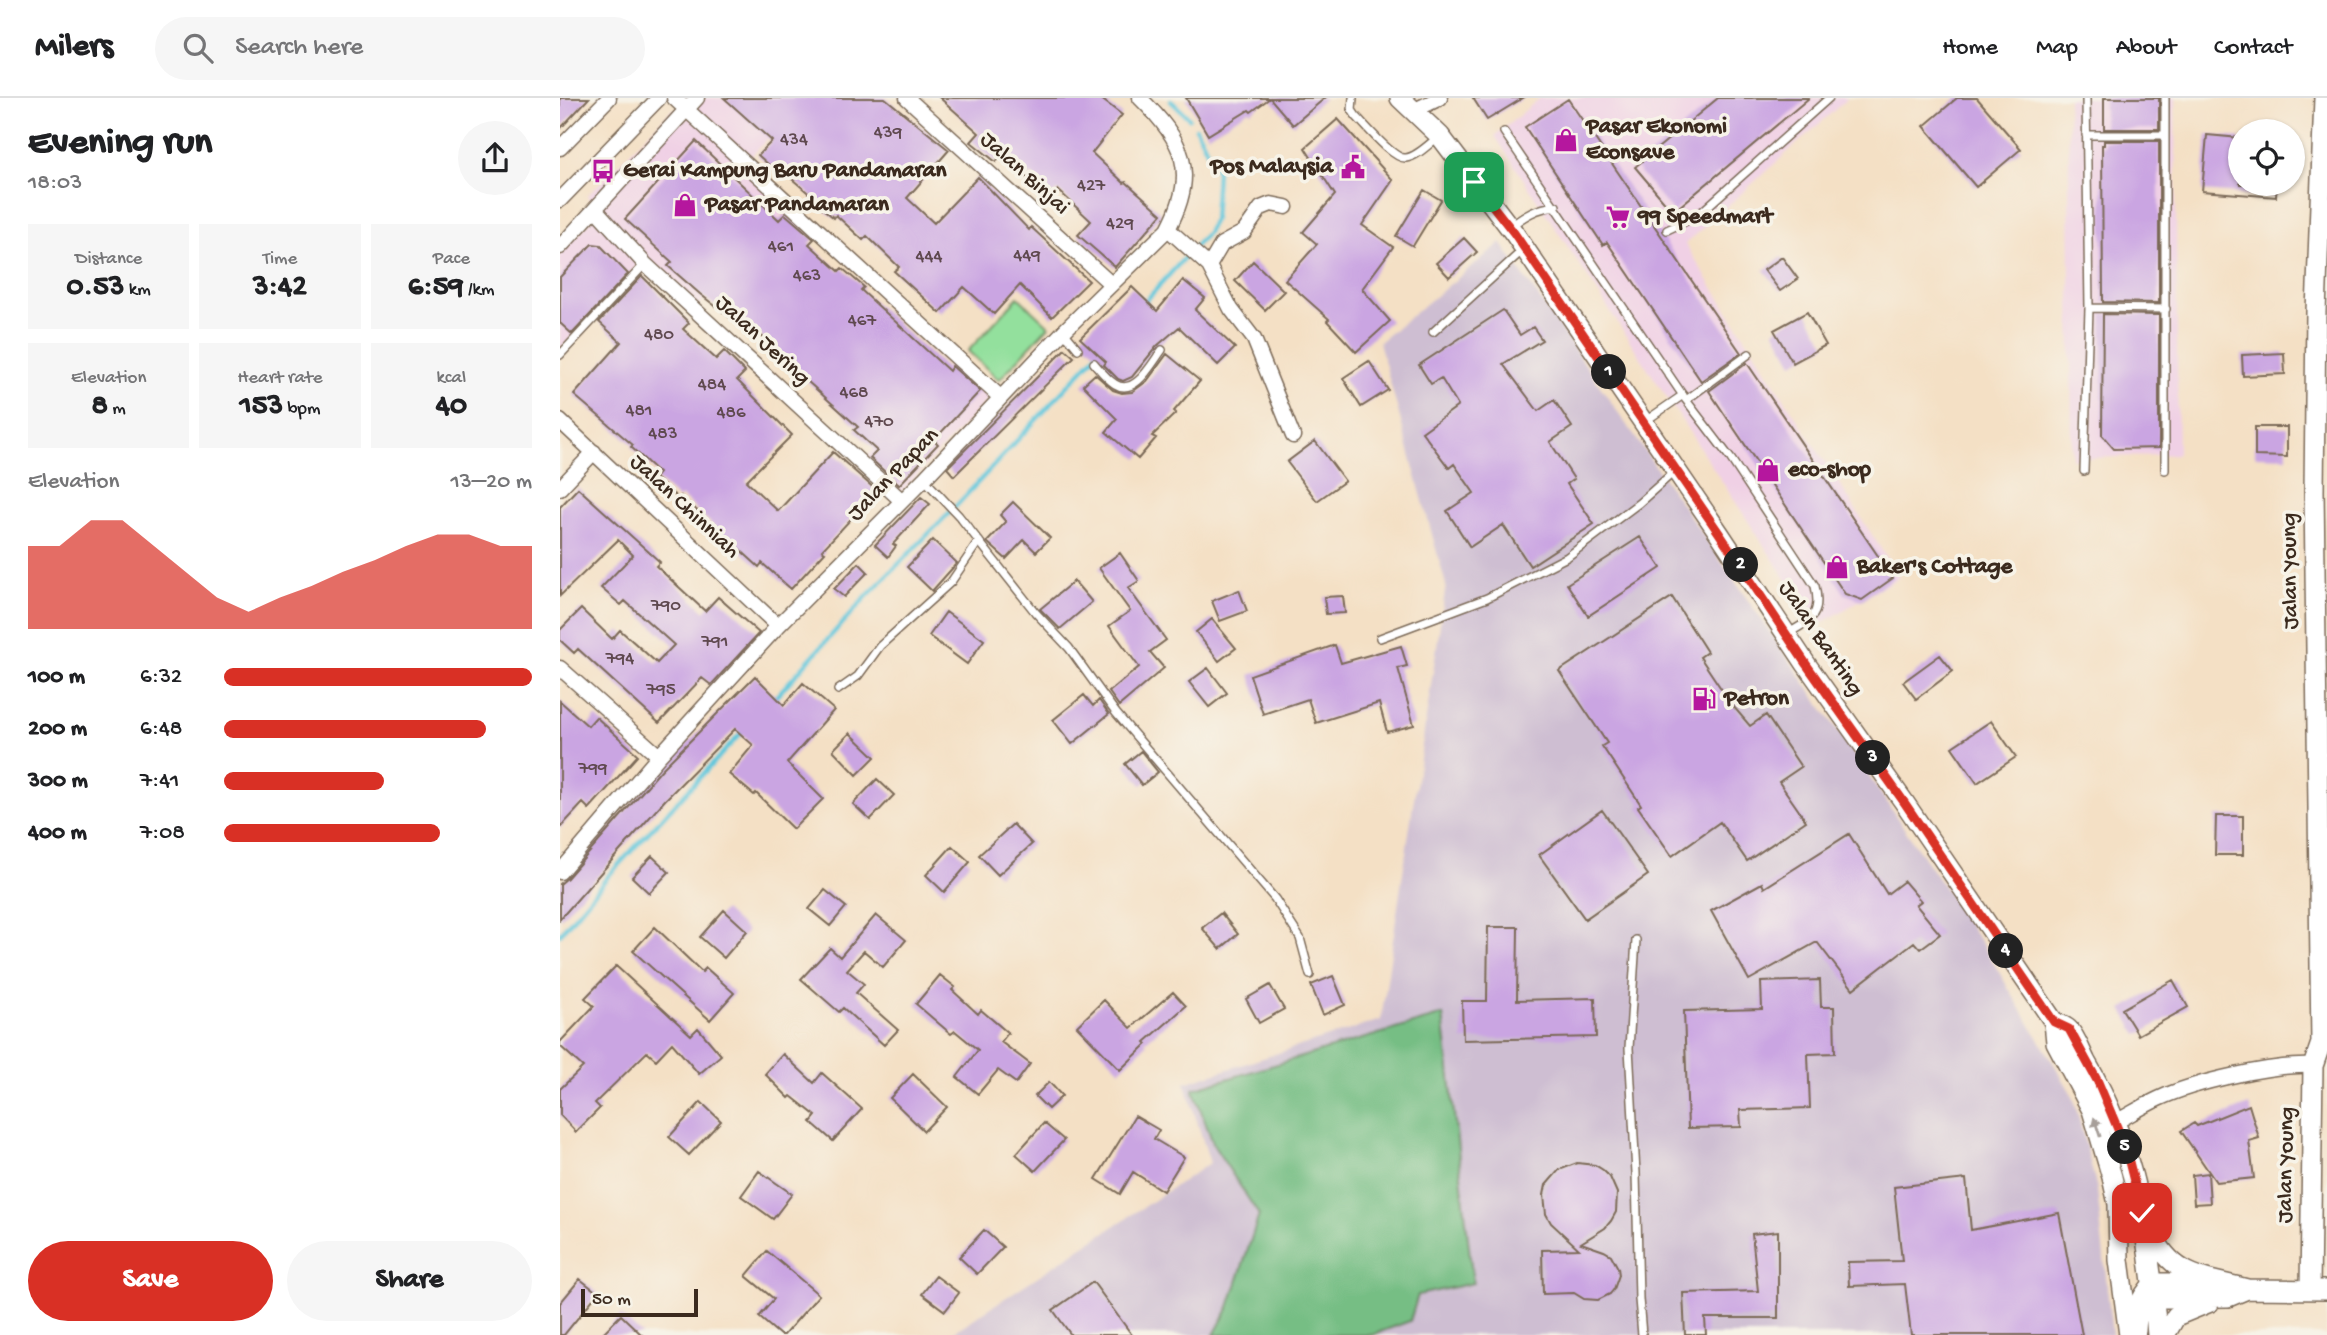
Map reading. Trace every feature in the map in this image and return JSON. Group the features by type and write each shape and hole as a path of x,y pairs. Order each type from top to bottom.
{"main road":[{"name":"Jalan Young","path":"2318,1290 2320,1055 2314,491 2316,312 2324,214 2324,98"},
{"name":"Jalan Banting","path":"1408,104 1440,136 1524,248 2054,1022 2069,1029 2098,1082 2125,1146 2142,1213"},
{"path":"2054,1022 2056,1042 2092,1110 2106,1155 2133,1278 2151,1291 2318,1290"},
{"path":"2118,1204 2119,1260 2129,1335"},
{"path":"2142,1213 2160,1251 2173,1265 2225,1290"},
{"path":"2142,1213 2157,1335"},
{"path":"2165,1335 2176,1316 2225,1290"},
{"path":"2136,1335 2137,1308 2151,1291"}],"street":[{"path":"560,148 609,98"},
{"path":"560,200 659,98"},
{"path":"674,98 1000,397"},
{"path":"560,247 697,98"},
{"name":"Jalan Binjai","path":"907,98 1111,284"},
{"name":"Jalan Papan","path":"560,872 659,756 778,626 924,479 1064,331 1168,229 1179,209 1185,177 1179,146 1165,123 1140,98"},
{"path":"1408,104 1440,98"},
{"path":"1204,261 1222,244 1244,232 1261,208 1271,204 1286,207"},
{"name":"Jalan Jering","path":"596,210 645,264 901,500"},
{"path":"1168,229 1204,261 1231,309 1254,339 1293,436"},
{"name":"Jalan Chinniah","path":"560,421 778,626"},
{"path":"560,488 594,452"},
{"path":"560,668 659,756"},
{"path":"2114,1123 2160,1098 2259,1070 2296,1065 2320,1055"}],"lane":[{"path":"1353,98 1352,110 1356,116 1395,156 1406,158 1440,136"},
{"path":"1667,230 1697,216 1829,98"},
{"path":"2084,471 2089,308 2086,98"},
{"path":"2165,98 2165,470"},
{"path":"1504,132 1685,397 1731,459 1815,586 1819,601 1816,613 1805,624 1786,634"},
{"path":"2086,135 2165,135"},
{"path":"1509,228 1527,214 1542,207 1556,206"},
{"path":"1433,332 1524,248"},
{"path":"560,355 645,264"},
{"path":"2089,308 2166,309"},
{"path":"1064,331 1078,348"},
{"path":"1094,363 1115,385 1131,386 1144,375 1162,350"},
{"path":"1644,422 1749,354"},
{"path":"1380,638 1487,598 1567,557 1639,503 1676,471"},
{"path":"924,479 959,516 1009,582 1069,648 1116,713 1275,898 1300,938 1310,975"},
{"path":"838,690 858,676 880,646 951,582 979,541"},
{"path":"1636,940 1629,1048 1642,1335"}],"shaded area":[{"name":"Pasar Pandamaran","path":"705,98 804,98 741,168 786,208 782,215 698,306 645,257 560,350 560,254 601,210 587,196 673,109 685,120"},
{"path":"1540,98 1848,98 1685,244 1899,577 1817,626 1495,136"},
{"path":"2068,98 2175,98 2178,454 2072,459"},
{"path":"1501,243 1984,947 2073,1096 2097,1189 2112,1335 949,1335 1210,1163 1185,1083 1381,1020 1446,585 1379,342"},
{"path":"953,361 991,396 901,492 865,459"}],"green space":[{"path":"1018,297 1049,326 999,380 968,351"},
{"path":"1443,1015 1473,1283 1418,1295 1410,1321 1372,1335 1214,1335 1229,1307 1259,1215 1214,1146 1193,1089"}],"building":[{"path":"560,98 589,98 560,129"},
{"path":"724,98 885,98 949,150 907,198 934,223 978,177 1029,230 1031,227 1089,281 1052,317 1020,285 994,314 964,287 940,313 894,271 899,267 867,236 863,240 836,215 834,218 811,199 813,197 785,173 781,176 758,155 772,141"},
{"path":"940,98 1100,98 1122,115 1092,153 1162,214 1115,267 1078,235 1091,221 1058,190 1053,195 1031,174 1027,178 1001,155 996,162 971,142 979,133"},
{"path":"1186,98 1270,98 1251,112 1249,110 1208,135"},
{"path":"1270,98 1325,98 1293,125"},
{"path":"1473,98 1523,98 1487,120"},
{"path":"1718,98 1809,98 1673,212 1635,167"},
{"path":"1957,98 1977,98 2021,149 1976,187 1924,126"},
{"path":"2104,98 2159,98 2159,129 2104,129"},
{"path":"1568,99 1741,353 1701,381 1607,242 1603,245 1525,127"},
{"path":"1338,119 1393,180 1362,225 1393,247 1362,289 1390,321 1356,352 1327,321 1329,319 1285,280 1317,244 1303,232 1335,195 1305,148"},
{"path":"2207,135 2228,137 2228,193 2202,191"},
{"path":"696,141 779,220 785,214 814,239 809,244 839,271 842,268 864,287 861,290 949,371 952,366 980,391 934,440 938,444 899,485 870,458 877,451 854,430 858,427 796,371 793,375 768,352 773,347 739,314 733,320 668,266 672,262 625,219"},
{"path":"2104,141 2159,141 2159,303 2103,302"},
{"path":"1424,190 1441,200 1413,246 1396,236"},
{"path":"1464,238 1477,252 1449,277 1436,263"},
{"path":"592,244 600,245 628,274 572,334 560,323 560,277"},
{"path":"1782,257 1798,279 1780,291 1764,270"},
{"path":"1253,261 1284,291 1265,310 1235,281"},
{"path":"642,276 689,323 683,329 716,359 724,351 745,372 737,380 792,435 746,481 778,511 833,452 877,491 822,550 825,552 791,589 762,563 759,567 681,496 679,499 655,478 659,473 631,447 633,445 574,395 621,342 599,322"},
{"path":"1183,280 1205,298 1195,310 1235,348 1218,365 1179,327 1157,346 1132,377 1123,381 1118,379 1104,365 1106,362 1080,338 1132,287 1157,311"},
{"path":"1503,310 1520,335 1533,327 1542,340 1503,364 1538,411 1554,400 1572,427 1550,442 1574,479 1567,484 1594,524 1530,566 1503,525 1470,547 1447,511 1474,493 1454,464 1449,468 1422,432 1458,406 1441,378 1431,384 1419,365"},
{"path":"1807,312 1826,345 1793,363 1774,330"},
{"path":"2103,314 2159,315 2159,448 2114,449 2102,435"},
{"path":"1065,349 1074,357 954,476 947,468"},
{"path":"2284,353 2285,374 2243,376 2242,355"},
{"path":"1167,354 1200,381 1174,411 1176,413 1152,436 1156,438 1138,459 1106,432 1117,419 1083,385 1095,374 1113,390 1132,392 1147,381"},
{"path":"1369,361 1388,390 1361,407 1343,378"},
{"path":"1747,363 1893,578 1862,600 1845,594 1709,391"},
{"path":"2255,427 2287,427 2287,457 2255,456"},
{"path":"1315,441 1345,481 1317,501 1287,462"},
{"path":"578,488 660,562 656,566 705,611 718,597 759,633 711,685 702,678 659,723 578,649 574,653 560,640 560,630 581,609 612,639 620,630 657,663 674,645 625,601 621,605 601,588 633,555 618,540 560,596 560,507"},
{"path":"921,497 930,504 893,544 896,546 888,557 875,545"},
{"path":"1013,502 1050,538 1036,552 1024,540 1006,559 987,542 1006,522 1000,515"},
{"path":"1640,537 1661,568 1588,616 1567,584"},
{"path":"933,540 957,563 932,591 907,567"},
{"path":"1120,553 1139,581 1128,588 1166,640 1150,652 1164,668 1119,706 1109,692 1139,667 1109,626 1130,611 1099,568"},
{"path":"859,563 868,572 844,597 834,589"},
{"path":"1074,581 1092,602 1060,629 1040,609"},
{"path":"1239,590 1247,611 1220,621 1212,601"},
{"path":"1343,596 1345,613 1326,614 1324,597"},
{"path":"1672,597 1707,652 1700,657 1732,705 1750,726 1766,715 1801,767 1779,782 1806,821 1747,861 1720,822 1672,856 1638,807 1641,805 1602,746 1607,743 1559,671"},
{"path":"946,612 984,640 967,664 929,636"},
{"path":"1212,619 1236,648 1219,661 1196,632"},
{"path":"1335,645 1341,663 1401,646 1407,666 1398,668 1414,725 1387,732 1379,703 1316,723 1308,699 1263,714 1250,675"},
{"path":"1940,655 1953,671 1916,699 1903,682"},
{"path":"1208,668 1227,693 1209,707 1189,682"},
{"path":"755,676 784,705 803,683 834,710 787,763 823,799 793,829 756,793 754,795 729,774 753,745 735,729 665,800 560,919 560,884 662,769"},
{"path":"1084,695 1093,706 1099,700 1109,714 1072,744 1053,720"},
{"path":"560,701 588,726 596,717 638,755 589,809 583,803 560,828"},
{"path":"1991,721 2016,757 1977,783 1952,747"},
{"path":"850,733 875,757 857,775 833,750"},
{"path":"1141,751 1158,772 1142,785 1125,764"},
{"path":"877,779 894,795 870,820 853,804"},
{"path":"1602,810 1648,875 1585,919 1539,855"},
{"path":"2216,816 2243,816 2243,855 2215,855"},
{"path":"1013,824 1032,844 998,875 979,855"},
{"path":"1849,834 1887,894 1904,881 1921,901 1916,905 1940,934 1920,949 1914,942 1853,989 1817,942 1749,980 1711,911 1762,883 1764,888"},
{"path":"952,846 970,862 944,892 926,875"},
{"path":"652,856 669,872 649,893 632,877"},
{"path":"825,890 846,907 830,926 809,909"},
{"path":"724,910 747,931 724,958 700,937"},
{"path":"1221,913 1238,934 1220,949 1202,928"},
{"path":"876,915 906,940 883,967 864,951 847,970 864,984 856,993 898,1030 884,1045 843,1008 839,1012 801,979 830,948 840,957"},
{"path":"655,927 702,972 706,968 734,993 710,1020 633,951"},
{"path":"1488,927 1518,927 1517,1000 1595,998 1596,1037 1463,1040 1462,1001 1487,1001"},
{"path":"616,966 691,1035 698,1028 721,1055 699,1074 672,1043 656,1060 647,1052 595,1103 600,1108 576,1132 560,1115 560,1089 583,1067 560,1046 560,1042 594,1006 585,998"},
{"path":"940,975 955,987 952,990 978,1014 981,1010 1008,1033 1001,1042 1030,1064 1016,1083 998,1070 978,1094 957,1077 978,1050 955,1031 951,1034 916,1004"},
{"path":"1333,976 1345,1005 1323,1015 1311,985"},
{"path":"1820,980 1821,1007 1834,1007 1835,1053 1808,1054 1810,1108 1740,1110 1741,1127 1688,1128 1684,1011 1762,1009 1761,982"},
{"path":"2173,980 2188,1007 2138,1035 2122,1009"},
{"path":"1270,985 1284,1009 1259,1023 1246,999"},
{"path":"1173,992 1186,1006 1145,1042 1147,1044 1120,1070 1077,1026 1104,1000 1131,1028"},
{"path":"783,1054 814,1083 822,1073 862,1109 833,1141 811,1122 816,1116 791,1096 789,1098 765,1074"},
{"path":"913,1074 947,1107 924,1131 890,1098"},
{"path":"1049,1082 1062,1096 1048,1109 1035,1096"},
{"path":"701,1102 721,1121 689,1155 669,1137"},
{"path":"2249,1105 2259,1138 2249,1141 2254,1178 2216,1182 2181,1131 2194,1123 2197,1126"},
{"path":"1135,1116 1159,1130 1154,1139 1184,1157 1163,1191 1133,1172 1120,1194 1096,1179"},
{"path":"1044,1123 1064,1140 1035,1171 1016,1154"},
{"path":"1577,1163 1595,1165 1603,1170 1610,1177 1617,1193 1616,1212 1611,1221 1581,1243 1611,1255 1618,1268 1619,1275 1614,1289 1598,1300 1584,1299 1574,1293 1543,1294 1542,1250 1579,1249 1551,1223 1546,1214 1546,1185 1559,1170"},
{"path":"759,1171 792,1194 773,1219 741,1196"},
{"path":"2208,1173 2210,1203 2194,1204 2192,1175"},
{"path":"1966,1179 1971,1230 2059,1213 2082,1335 1911,1335 1905,1284 1849,1286 1848,1262 1902,1261 1894,1187"},
{"path":"984,1230 1003,1247 977,1274 959,1257"},
{"path":"1778,1231 1778,1318 1705,1318 1706,1335 1685,1335 1683,1293 1758,1291 1752,1234"},
{"path":"767,1251 819,1295 784,1335 780,1335 759,1317 774,1299 746,1276"},
{"path":"936,1276 959,1293 945,1311 922,1294"},
{"path":"580,1279 598,1293 564,1335 560,1335 560,1303"},
{"path":"1093,1282 1132,1335 1071,1335 1053,1310"},
{"path":"621,1315 642,1335 601,1335"}],"waterway":[{"path":"1171,101 1189,118"},
{"path":"1142,305 1206,234 1214,220 1217,171 1196,128"},
{"path":"772,701 867,596 958,504 1101,350"},
{"path":"560,934 610,874 744,730"}],"place":[{"name":"Pasar Ekonomi Econsave","path":"1566,140"},
{"name":"Pos Malaysia","path":"1353,167"},
{"name":"Gerai Kampung Baru Pandamaran","path":"603,171"},
{"name":"Pasar Pandamaran","path":"685,205"},
{"name":"99 Speedmart","path":"1618,217"},
{"name":"eco-shop","path":"1768,470"},
{"name":"Baker's Cottage","path":"1837,567"},
{"name":"Petron","path":"1704,699"}],"route":[{"path":"1474,182 1514,233 1806,664 2054,1022 2069,1029 2098,1082 2125,1146 2142,1213"}]}
